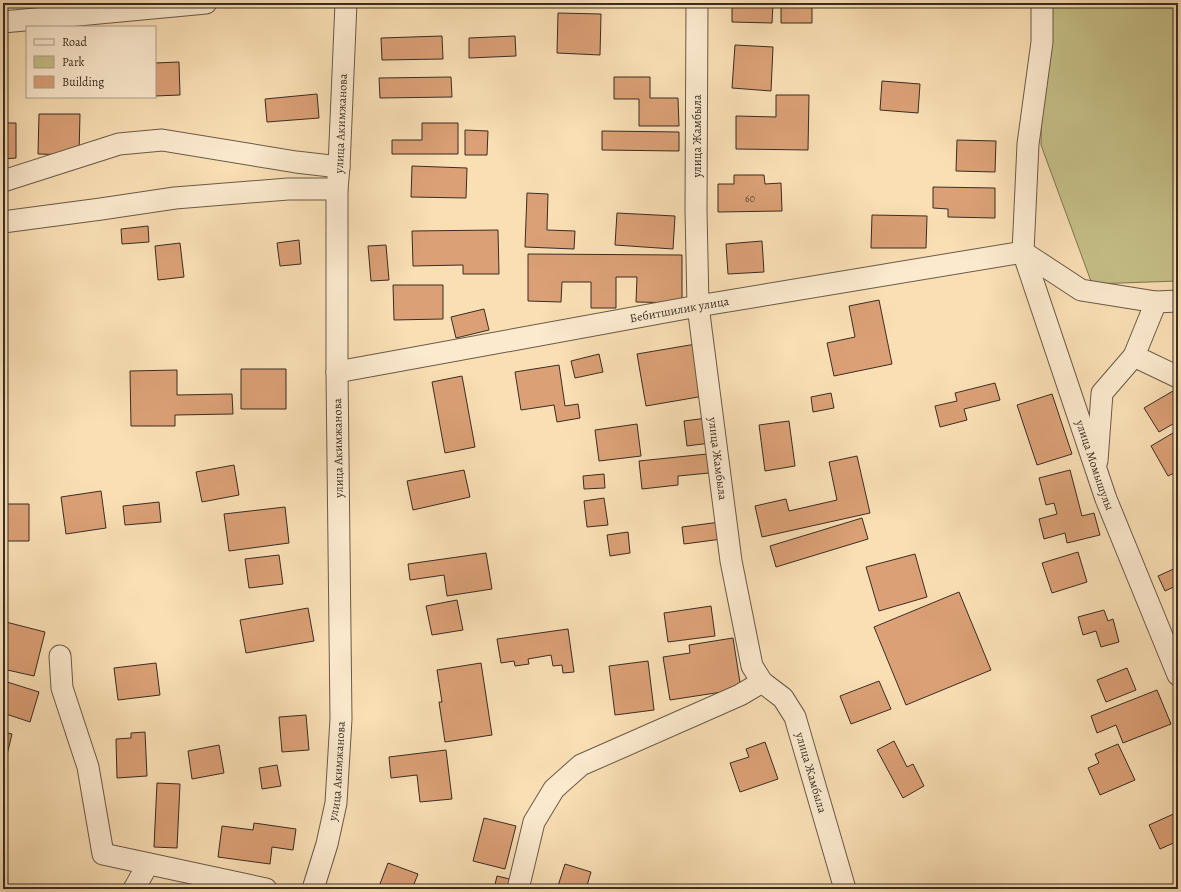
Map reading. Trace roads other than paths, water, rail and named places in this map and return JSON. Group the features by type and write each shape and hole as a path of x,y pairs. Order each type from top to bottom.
{"street":[{"path":"3,22 206,3"},
{"name":"улица Акимжанова","path":"313,889 327,844 336,803 341,719 337,372 337,189 340,166 346,3"},
{"name":"улица Жамбыла","path":"698,3 696,210 698,306 732,561 752,666 762,682 783,698 795,717 845,889"},
{"path":"1042,3 1042,42 1028,144 1023,252 1081,290 1156,302 1178,301"},
{"path":"3,181 118,144 162,140 296,162 340,166"},
{"path":"3,222 175,198 288,189 337,189"},
{"name":"Бебитшилик улица","path":"337,372 698,306 1023,252"},
{"name":"улица Момышулы","path":"1023,252 1106,499 1178,675"},
{"path":"1096,470 1102,393 1134,356 1156,302"},
{"path":"1134,356 1178,377"},
{"path":"60,656 62,688 88,767 103,854 266,889"},
{"path":"518,889 534,822 554,789 581,766 740,695 762,682"},
{"path":"134,889 148,864"}]}
